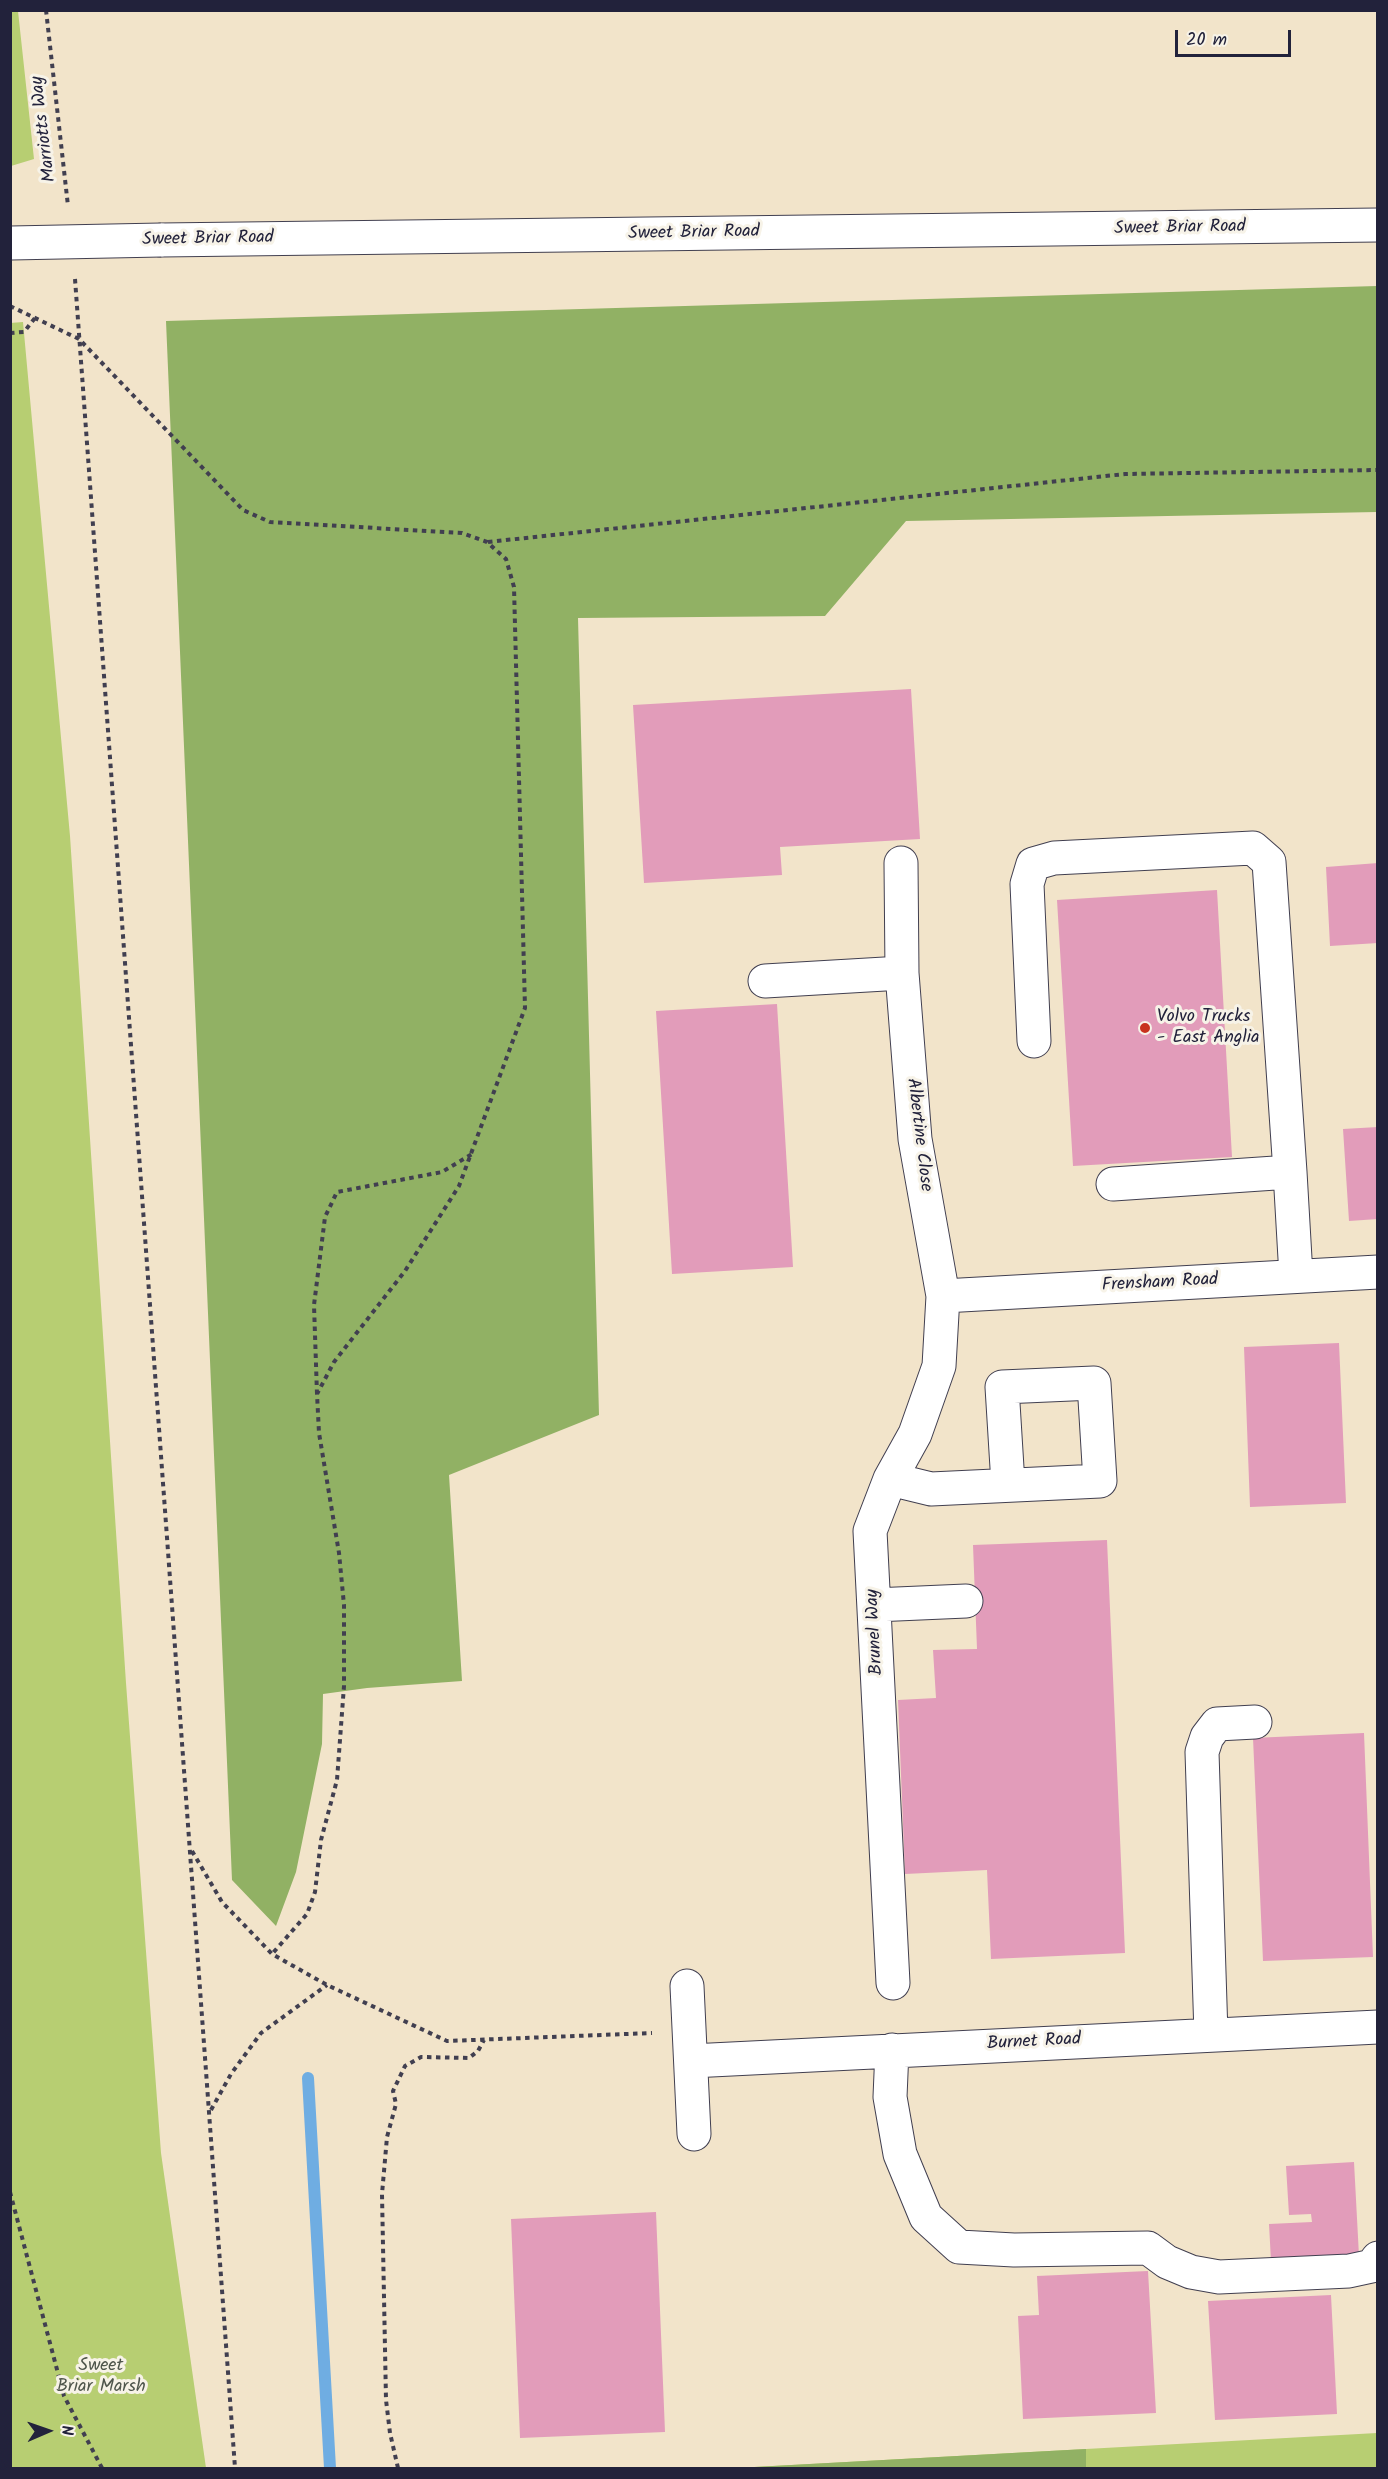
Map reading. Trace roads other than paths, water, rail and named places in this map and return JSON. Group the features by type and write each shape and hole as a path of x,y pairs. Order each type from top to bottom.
{"main road":[{"name":"Sweet Briar Road","path":"11,243 1377,225"},
{"path":"1034,1041 1027,884 1033,864 1054,858 1253,848 1269,862 1296,1276"},
{"name":"Albertine Close","path":"901,863 903,973 915,1139 943,1296"},
{"path":"765,981 903,973"},
{"path":"1113,1184 1290,1172"},
{"name":"Frensham Road","path":"943,1296 1377,1272"},
{"name":"Brunel Way","path":"893,1983 870,1531 891,1479 915,1434 939,1366 943,1296"},
{"path":"891,1479 931,1489 1008,1484"},
{"path":"874,1605 966,1601"},
{"path":"1211,2035 1202,1752 1217,1724 1255,1722"},
{"path":"687,1986 694,2134"},
{"name":"Burnet Road","path":"690,2046 892,2050 1377,2026"},
{"path":"892,2050 890,2097 900,2154 926,2217 959,2247 1014,2250 1148,2248 1167,2262 1191,2272 1219,2277 1349,2271 1372,2266 1377,2258"}],"waterway":[{"path":"308,2078 330,2468"}],"place":[{"name":"Volvo Trucks - East Anglia","path":"1145,1028"}],"park label":[{"name":"Sweet Briar Marsh","path":"101,2377"}]}
